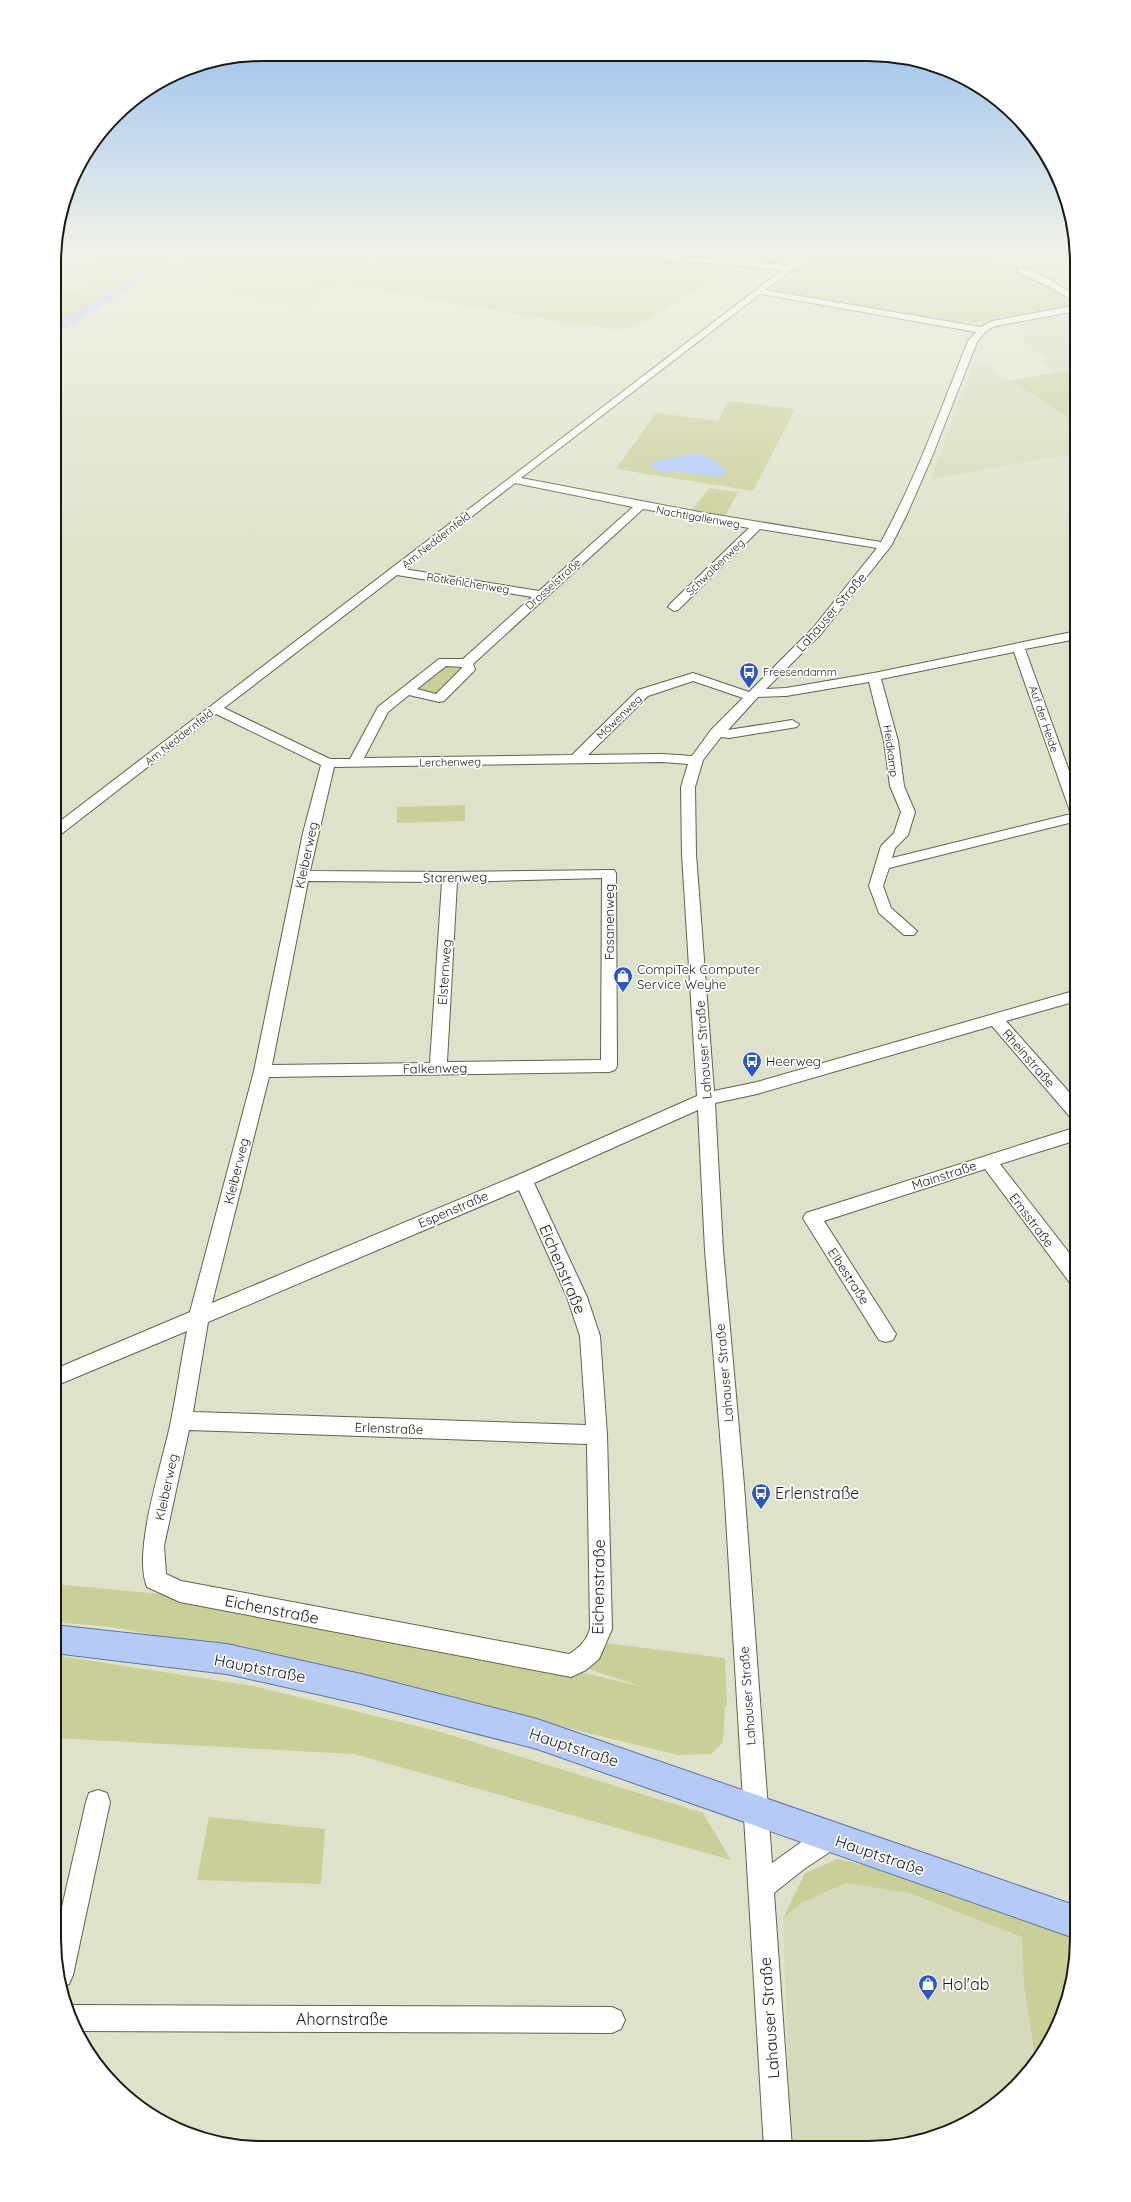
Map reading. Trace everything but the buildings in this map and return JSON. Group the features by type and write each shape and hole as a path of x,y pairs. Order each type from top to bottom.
{"main road":[{"name":"Hauptstraße","path":"61,1640 227,1659 361,1689 537,1734 1070,1921"}],"street":[{"name":"Am Neddernfeld","path":"61,827 679,352"},
{"name":"Lahauser Straße","path":"778,2141 754,1809 734,1485 714,1250 706,1098 689,854 688,787 696,760 716,733 817,631 885,546 902,514 926,459 969,352"},
{"name":"Nachtigallenweg","path":"513,480 640,506 756,527 885,546"},
{"name":"Drosselstraße","path":"407,690 439,698 469,669 466,663 640,506"},
{"name":"Schwalbenweg","path":"674,607 756,527"},
{"name":"Rotkehlchenweg","path":"396,571 542,595"},
{"path":"753,695 786,692 874,677 1070,636"},
{"name":"Auf der Heide","path":"1018,647 1070,793"},
{"path":"354,764 383,710 443,662 466,663"},
{"name":"Möwenweg","path":"575,760 643,693 693,677 753,695"},
{"name":"Heidkamp","path":"874,677 891,741 896,786 908,812 900,835 888,846 876,886 884,910 909,931"},
{"name":"Lerchenweg","path":"216,709 328,763 354,764 664,758 696,760"},
{"path":"716,733 729,734 792,724"},
{"name":"Kleiberweg","path":"155,1580 153,1546 181,1421 199,1316 262,1071 301,876 328,763"},
{"path":"883,865 1070,819"},
{"name":"Starenweg","path":"301,876 450,877 609,873"},
{"name":"Fasanenweg","path":"608,1066 609,873"},
{"name":"Elsternweg","path":"438,1068 450,877"},
{"path":"706,1098 744,1091 996,1020 1070,997"},
{"name":"Rheinstraße","path":"996,1020 1070,1106"},
{"name":"Falkenweg","path":"262,1071 608,1066"},
{"name":"Espenstraße","path":"61,1375 524,1180 706,1098"},
{"name":"Mainstraße","path":"812,1218 1070,1135"},
{"name":"Emsstraße","path":"988,1161 1070,1269"},
{"name":"Eichenstraße","path":"155,1580 180,1591 571,1666 586,1657 597,1645 601,1629 597,1434 590,1336 577,1297 524,1180"},
{"name":"Elbestraße","path":"812,1218 886,1334"},
{"name":"Erlenstraße","path":"181,1421 597,1434"},
{"path":"63,1963 98,1802"},
{"path":"760,1888 795,1860 830,1837"},
{"name":"Ahornstraße","path":"77,2018 612,2020"}],"shaded area":[{"path":"1038,352 1070,352 1070,370 1056,373 1040,360 1048,359"},
{"path":"975,359 1070,419 1070,454 931,479"},
{"path":"846,1883 909,1893 1022,1937 1024,1986 1034,2053 1020,2072 1001,2091 969,2114 945,2126 908,2137 881,2141 791,2141 783,1919 801,1903"}],"green space":[{"path":"1070,370 1070,419 1011,381"},
{"path":"728,401 795,409 753,491 616,469 656,413 718,421"},
{"path":"709,488 738,492 724,518 690,512"},
{"path":"444,663 464,663 467,669 439,696 410,689"},
{"path":"465,805 465,821 397,823 397,807"},
{"path":"61,1585 172,1595 568,1669 643,1687 588,1669 605,1643 725,1658 727,1706 725,1706 723,1742 711,1754 678,1755 300,1663 112,1627 61,1623"},
{"path":"61,1656 253,1686 441,1732 703,1813 731,1860 354,1754 61,1738"},
{"path":"209,1817 325,1829 321,1884 197,1880"},
{"path":"837,1859 879,1868 1070,1936 1070,1952 1063,1991 1055,2016 1034,2053 1024,1986 1022,1937 909,1893 846,1883 801,1903 783,1919 805,1873"}],"water":[{"path":"699,453 707,456 721,466 726,473 719,477 676,471 662,473 654,469 649,462"}],"place":[{"name":"Freesendamm","path":"749,689"},
{"name":"CompiTek Computer Service Weyhe","path":"623,993"},
{"name":"Heerweg","path":"752,1078"},
{"name":"Erlenstraße","path":"761,1510"},
{"name":"Hol'ab","path":"928,2001"}]}
